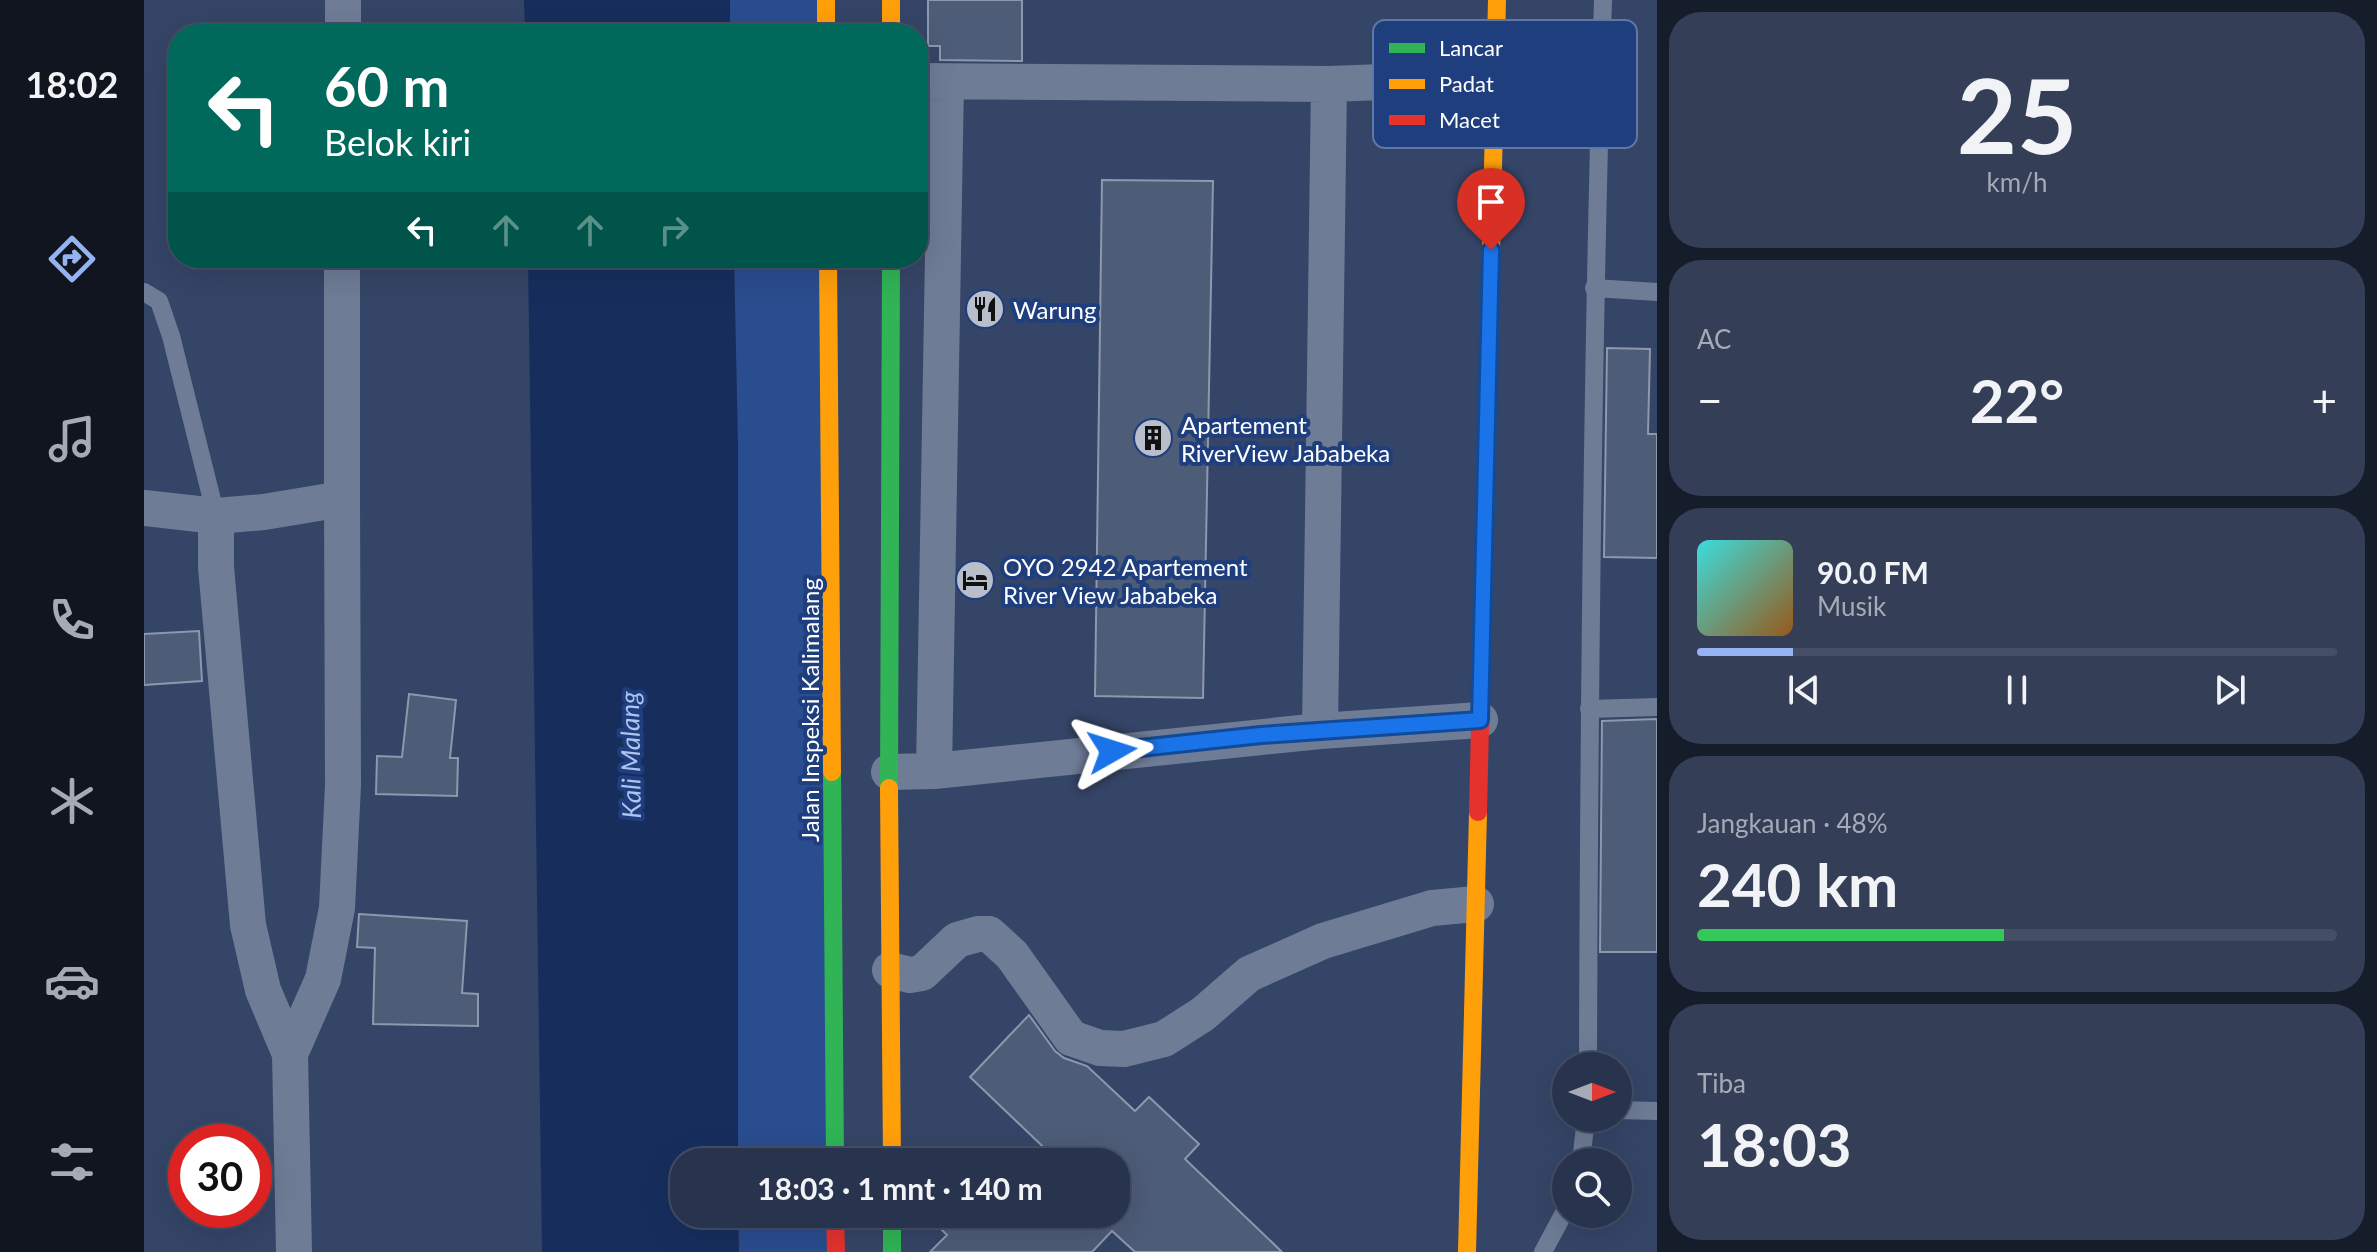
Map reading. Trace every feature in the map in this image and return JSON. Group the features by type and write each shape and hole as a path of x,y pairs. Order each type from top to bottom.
{"main road":[{"path":"826,0 826,24"},
{"path":"891,0 891,24"},
{"path":"1497,0 1497,20"},
{"path":"1467,1252 1494,148"},
{"name":"Jalan Inspeksi Kalimalang","path":"828,268 835,1148"},
{"path":"891,268 889,772 892,1148"},
{"path":"835,1228 836,1252"},
{"path":"892,1228 892,1252"}],"street":[{"path":"343,0 343,24"},
{"path":"934,771 932,82 1373,82"},
{"path":"1320,731 1329,84"},
{"path":"290,1054 323,979 337,908 343,785 342,268"},
{"path":"144,508 216,516 264,512 342,499"},
{"path":"216,516 216,567 248,925 263,990 290,1054 294,1252"},
{"path":"889,772 934,771 1320,731 1480,720"},
{"path":"890,970 910,975 922,973 957,940 989,934 1012,955 1071,1038 1100,1048 1124,1049 1164,1039 1203,1014 1249,974 1323,941 1432,908 1476,904"}],"lane":[{"path":"1602,20 1603,0"},
{"path":"1588,1052 1589,709 1598,148"},
{"path":"1594,288 1657,292"},
{"path":"144,292 159,301 171,336 216,516"},
{"path":"1589,709 1657,707"},
{"path":"1632,1110 1657,1111"},
{"path":"1543,1252 1556,1228"}],"shaded area":[{"path":"729,0 826,0 826,24 730,24"},
{"path":"734,268 828,268 835,1148 738,1148 738,471"},
{"path":"739,1228 835,1228 836,1252 739,1252"}],"water":[{"path":"524,0 730,0 730,24 525,24"},
{"name":"Kali Malang","path":"528,268 734,268 738,444 738,1148 670,1148 670,1228 738,1228 739,1252 542,1252"}],"building":[{"path":"928,0 1022,0 1022,61 940,60 940,46 928,46"},
{"name":"Apartement RiverView Jababeka","path":"1102,180 1213,181 1203,698 1095,696"},
{"path":"1607,348 1650,349 1648,434 1657,434 1657,558 1604,557"},
{"path":"199,631 202,681 144,685 144,634"},
{"path":"409,694 456,700 450,758 458,758 457,796 376,794 377,756 402,757"},
{"path":"1657,719 1657,952 1600,952 1602,721"},
{"path":"359,914 467,921 462,993 478,994 478,1026 373,1024 375,948 357,947"},
{"path":"1029,1015 1055,1051 1064,1058 1087,1066 1135,1111 1149,1097 1199,1144 1185,1159 1282,1252 1135,1252 1112,1231 1092,1252 930,1252 947,1235 940,1228 1130,1228 1130,1148 1044,1148 970,1077"}],"traffic: fast":[{"path":"889,788 891,268"},
{"path":"832,772 835,1148"},
{"path":"892,1228 892,1252"}],"traffic: slow":[{"path":"826,0 826,24"},
{"path":"891,0 891,24"},
{"path":"1497,0 1497,20"},
{"path":"1489,335 1493,148"},
{"path":"828,268 832,772"},
{"path":"889,788 892,1148"},
{"path":"1467,1252 1478,812"}],"traffic: jam":[{"path":"1478,812 1489,335"},
{"path":"835,1228 836,1252"}],"place":[{"name":"Warung","path":"985,309"},
{"name":"Apartement RiverView Jababeka","path":"1153,438"},
{"name":"OYO 2942 Apartement River View Jababeka","path":"975,580"}],"route":[{"path":"1112,751 1261,735 1480,720 1491,250"}]}
